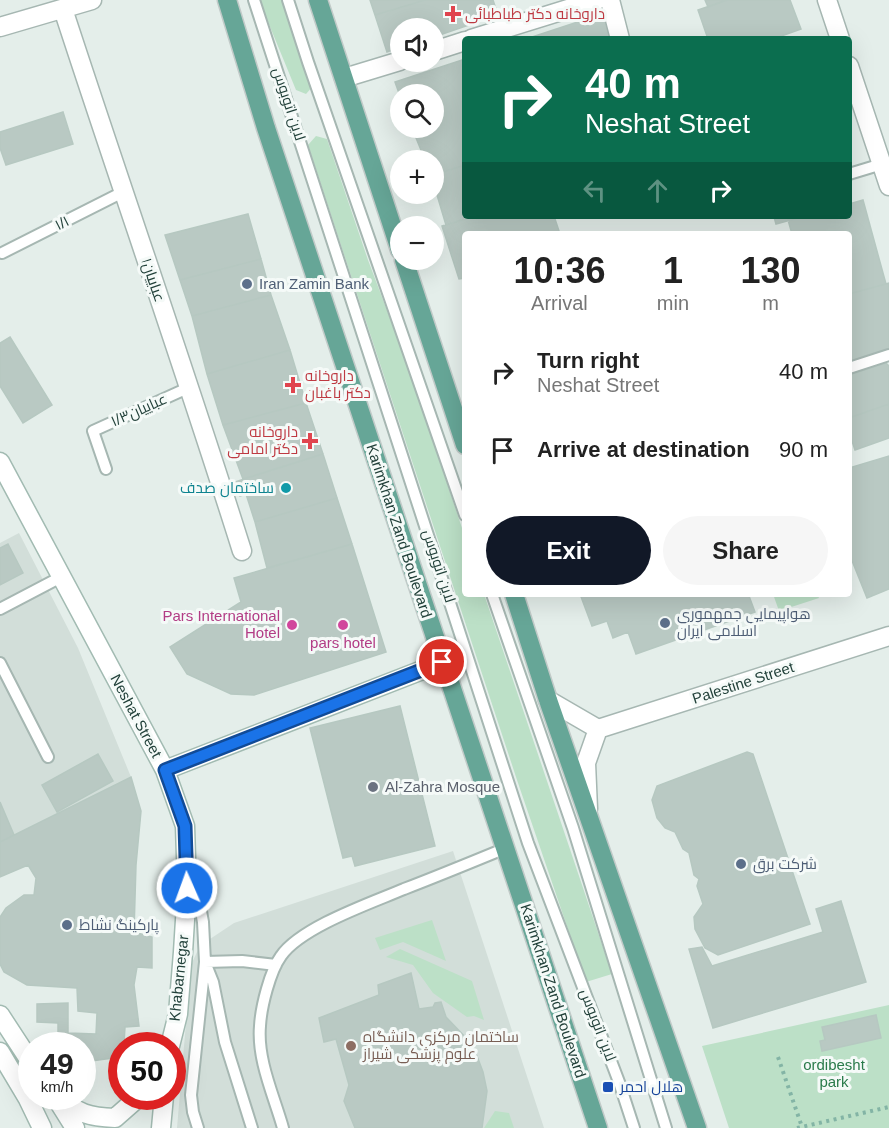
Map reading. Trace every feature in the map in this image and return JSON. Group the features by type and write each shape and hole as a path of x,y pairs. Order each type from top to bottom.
{"main road":[{"name":"Karimkhan Zand Boulevard","path":"227,0 266,128 598,1128"},
{"path":"318,0 390,219"},
{"path":"407,270 462,436"},
{"path":"515,597 548,700 697,1128"}],"street":[{"path":"0,27 92,0"},
{"path":"481,36 597,0"},
{"path":"610,0 619,36"},
{"path":"827,0 839,36"},
{"name":"عباییان۱","path":"63,9 190,387 242,551"},
{"path":"444,48 462,42"},
{"path":"344,78 390,64"},
{"path":"852,75 889,186"},
{"name":"Neshat Street","path":"0,462 165,770 442,662"},
{"name":"Palestine Street","path":"598,729 889,636"},
{"path":"548,700 598,729 586,762 589,817"},
{"name":"Khabarnegar","path":"165,770 185,826 187,888 178,1014 174,1032"},
{"path":"0,1015 18,1043"},
{"path":"0,1052 42,1128"},
{"path":"65,1110 75,1128"},
{"path":"76,1110 93,1118 115,1118 124,1110"},
{"path":"161,1128 163,1110"}],"lane":[{"name":"لاین اتوبوس","path":"254,0 528,843 619,1082 634,1128"},
{"name":"لاین اتوبوس","path":"288,0 462,506"},
{"path":"852,173 882,164"},
{"name":"۱/۱","path":"2,253 123,192"},
{"path":"852,367 889,356"},
{"name":"عباییان۱/۳","path":"106,469 93,431 190,387"},
{"path":"0,609 61,577"},
{"name":"لاین اتوبوس","path":"493,597 573,828 666,1128"},
{"path":"0,663 48,757"},
{"path":"284,1128 261,1052 260,1035 267,991 280,957 292,944 314,930 358,908 506,848"},
{"path":"187,888 200,906 205,962 191,1095 198,1128"},
{"path":"205,962 242,961 276,965"},
{"path":"205,962 213,982 225,1042 252,1128"}],"path":[{"path":"778,1057 800,1128 889,1107"}],"shaded area":[{"path":"19,533 78,648 131,777 0,842 0,543"},
{"name":"ساختمان مرکزی دانشگاه علوم پزشکی شیراز","path":"453,851 544,1128 177,1128 179,1110 186,1110 185,1032 191,965 204,943 234,923"}],"green space":[{"path":"259,0 282,0 313,86 306,94 296,90"},
{"path":"316,136 327,139 368,260 408,366 462,528 462,597 485,597 612,974 586,982 517,780 308,145"},
{"path":"774,597 819,598 779,611"},
{"path":"432,920 446,961 403,942 380,950 375,938"},
{"path":"400,949 472,981 484,1020 474,1016 467,1017 433,993 413,965 386,957"},
{"name":"ordibesht park","path":"889,1005 889,1128 729,1128 702,1046"},
{"path":"495,1111 509,1113 514,1128 484,1128"}],"building":[{"path":"370,0 425,0 375,15"},
{"path":"425,0 493,0 498,15 444,34 444,18 390,18 390,51 387,52 375,15"},
{"path":"705,0 727,0 708,7"},
{"path":"727,0 790,0 801,29 781,36 707,36 698,10"},
{"path":"602,14 603,17 607,16 612,36 535,36"},
{"path":"462,60 462,166 444,172 444,150 421,150 416,138 444,138 444,84 396,84 395,82 425,72 444,72 444,66"},
{"path":"63,112 73,144 6,165 0,148 0,132"},
{"path":"462,166 462,219 465,219 446,225 440,204 444,204 444,172"},
{"path":"863,200 886,284 852,293 852,231 791,231 788,220 852,219 852,203"},
{"path":"248,214 261,259 180,280 165,235"},
{"path":"465,219 555,219 559,231 462,231 462,278 459,279 444,232 444,225"},
{"path":"775,219 794,219 776,224"},
{"path":"261,259 271,295 192,316 180,280"},
{"path":"889,283 889,352 852,362 852,293"},
{"path":"271,295 290,350 207,374 192,316"},
{"path":"10,337 52,405 23,423 0,386 0,343"},
{"path":"290,350 306,403 223,425 207,374"},
{"path":"886,363 889,366 889,404 852,417 852,374"},
{"path":"306,403 323,454 243,479 223,425"},
{"path":"889,404 889,438 855,450 852,441 852,417"},
{"name":"ساختمان صدف","path":"323,454 337,498 255,522 246,494 240,496 235,482"},
{"path":"889,456 889,589 867,598 852,560 852,467"},
{"path":"337,498 352,544 267,568 255,522"},
{"path":"8,544 23,573 0,585 0,548"},
{"name":"Pars International Hotel","path":"352,544 386,652 254,695 231,694 187,674 170,647 241,602 234,578"},
{"name":"هواپیمایی جمهموری اسلامی ایران","path":"581,597 749,597 755,612 636,654 628,632 613,638 607,621 592,626"},
{"name":"Al-Zahra Mosque","path":"400,706 435,846 355,866 352,856 343,858 310,728"},
{"name":"شرکت برق","path":"747,752 753,754 810,924 718,955 705,948 695,929 694,917 703,904 697,886 699,879 694,875 689,853 683,849 675,832 665,828 657,818 652,800 657,786"},
{"path":"98,754 113,781 57,812 42,785"},
{"name":"پارکینگ نشاط","path":"131,777 141,811 136,865 134,932 152,937 152,968 137,967 134,985 139,1026 125,1027 125,1032 108,1032 108,1059 96,1060 97,1013 78,1011 77,988 27,985 4,972 0,964 0,917 6,908 24,895 34,895 36,878 28,865 0,877 0,842"},
{"path":"0,802 14,835 0,842"},
{"path":"841,901 866,982 713,1028 689,949 702,947 712,966 823,932 816,909"},
{"path":"411,973 419,1009 433,1007 435,1003 441,1002 446,1017 468,1040 477,1056 487,1091 482,1128 355,1128 344,1101 349,1085 336,1039 324,1042 319,1018 379,995 378,985"},
{"name":"پارکینگ نشاط","path":"68,1003 68,1032 58,1032 58,1023 37,1022 37,1004"},
{"path":"876,1015 881,1038 822,1051 820,1041 825,1040 822,1027"}],"place":[{"name":"داروخانه دکتر طباطبائی","path":"453,14"},
{"name":"Iran Zamin Bank","path":"247,284"},
{"name":"داروخانه دکتر باغبان","path":"293,385"},
{"name":"داروخانه دکتر امامی","path":"310,441"},
{"name":"ساختمان صدف","path":"286,488"},
{"name":"هواپیمایی جمهموری اسلامی ایران","path":"665,623"},
{"name":"Pars International Hotel","path":"292,625"},
{"name":"pars hotel","path":"343,625"},
{"name":"Al-Zahra Mosque","path":"373,787"},
{"name":"شرکت برق","path":"741,864"},
{"name":"پارکینگ نشاط","path":"67,925"},
{"name":"ساختمان مرکزی دانشگاه علوم پزشکی شیراز","path":"351,1046"},
{"name":"هلال احمر","path":"608,1087"}],"route":[{"path":"187,888 185,826 165,770 442,662"}]}
